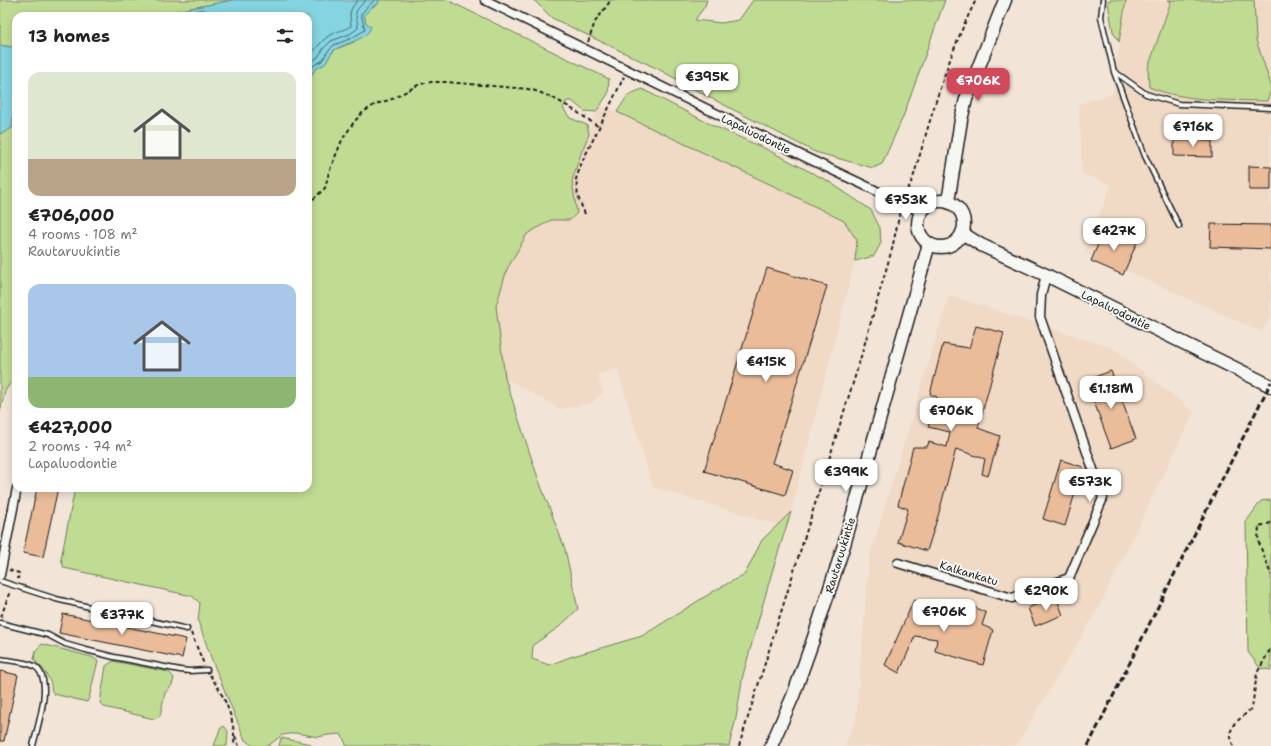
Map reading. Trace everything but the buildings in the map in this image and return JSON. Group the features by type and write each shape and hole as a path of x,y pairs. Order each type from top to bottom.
{"main road":[{"path":"948,202 961,120 966,99 1005,0"},
{"path":"933,202 948,202 960,211 964,226 962,233 951,244 936,246 929,244 923,239 918,226 918,219 921,212 926,206 933,202"},
{"name":"Lapaluodontie","path":"962,233 981,245 1046,275 1271,386"},
{"name":"Rautaruukintie","path":"771,746 793,696 844,545 907,317 929,244"}],"street":[{"name":"Lapaluodontie","path":"485,0 806,158 921,212"},
{"name":"Kalkankatu","path":"898,563 1012,598 1069,578 1103,498 1040,317 1041,295 1046,275"},
{"path":"0,575 16,492"}],"lane":[{"path":"1103,0 1101,17 1114,72 1145,156 1179,226"},
{"path":"1114,72 1146,94 1179,104 1271,108"},
{"path":"0,581 56,599 187,629"},
{"path":"0,623 48,635 66,644 114,657 180,670 208,670"},
{"path":"0,659 29,664 35,667 42,675 44,682 44,694 33,746"}],"path":[{"path":"585,50 595,22 611,0"},
{"path":"739,746 858,367 892,249 902,203 912,178 953,50 976,0"},
{"path":"585,214 578,197 576,179 582,162 627,70"},
{"path":"312,200 325,188 329,172 342,140 363,112 376,104 392,99 420,84 446,82 528,89 540,92 566,106 599,127"},
{"path":"1271,523 1259,526 1258,540 1271,576"},
{"path":"187,629 191,633 208,670 226,703 234,735 234,746"},
{"path":"1233,746 1230,733 1234,724 1252,708 1257,673 1271,648"},
{"path":"234,735 240,746"}],"shaded area":[{"path":"1126,0 1171,1 1148,67 1166,94 1216,99 1267,101 1271,90 1271,316 1262,332 1085,252 1111,185 1082,174 1079,104 1112,94"},
{"path":"1254,0 1271,0 1271,85 1256,40"},
{"path":"601,105 778,188 844,221 858,240 855,261 791,512 777,525 653,487 617,369 598,374 603,393 591,403 560,409 505,378 496,306 507,269 527,234 551,220 570,220 577,213 572,181 596,112"},
{"path":"949,295 1113,348 1194,412 1098,609 1016,746 844,746 856,720 869,559"}],"green space":[{"path":"0,0 233,0 172,12 12,12 12,47 3,46 0,44"},
{"path":"379,0 447,0 609,79 608,94 596,112 584,111 572,101 567,101 563,108 570,118 587,125 589,134 572,181 577,213 570,220 551,220 527,234 507,269 496,306 505,378 538,478 565,549 578,609 559,627 533,645 532,659 549,665 570,657 642,636 714,591 745,574 762,540 791,512 772,572 743,675 736,718 729,746 346,746 341,734 318,737 296,733 282,735 268,746 253,746 245,740 212,660 198,621 200,603 192,596 64,568 61,559 74,492 312,492 312,74 316,68 325,64 336,49 354,42 366,23 364,15 372,7 378,4"},
{"path":"532,0 707,0 705,6 695,20 721,23 739,20 753,0 945,0 903,117 882,164 873,168 815,152 660,70 552,18 535,1"},
{"path":"1109,0 1126,0 1119,42 1113,32 1108,3"},
{"path":"1168,0 1254,0 1256,40 1271,85 1271,90 1267,101 1192,98 1163,92 1149,87 1148,68 1171,1"},
{"path":"642,89 714,126 766,149 828,181 871,210 880,228 881,243 874,256 855,261 857,240 844,221 617,112 628,95"},
{"path":"12,121 12,381 5,391 0,412 0,133 3,133"},
{"path":"1271,500 1271,670 1260,668 1248,652 1246,522 1261,501"},
{"path":"42,644 92,657 98,661 87,702 54,694 49,678 34,659 36,650"},
{"path":"113,661 169,672 174,678 172,685 165,693 160,716 154,719 104,707 100,703 106,666"},
{"path":"224,726 228,731 227,746 214,746 220,729"},
{"path":"281,738 311,744 310,746 279,746"}],"water":[{"path":"233,0 379,0 378,4 372,7 364,15 366,23 371,27 369,32 356,41 334,50 325,64 318,67 312,74 312,12 172,12"},
{"path":"0,44 3,46 12,47 12,128 0,133"}],"railway":[{"path":"1088,746 1271,382"}]}
